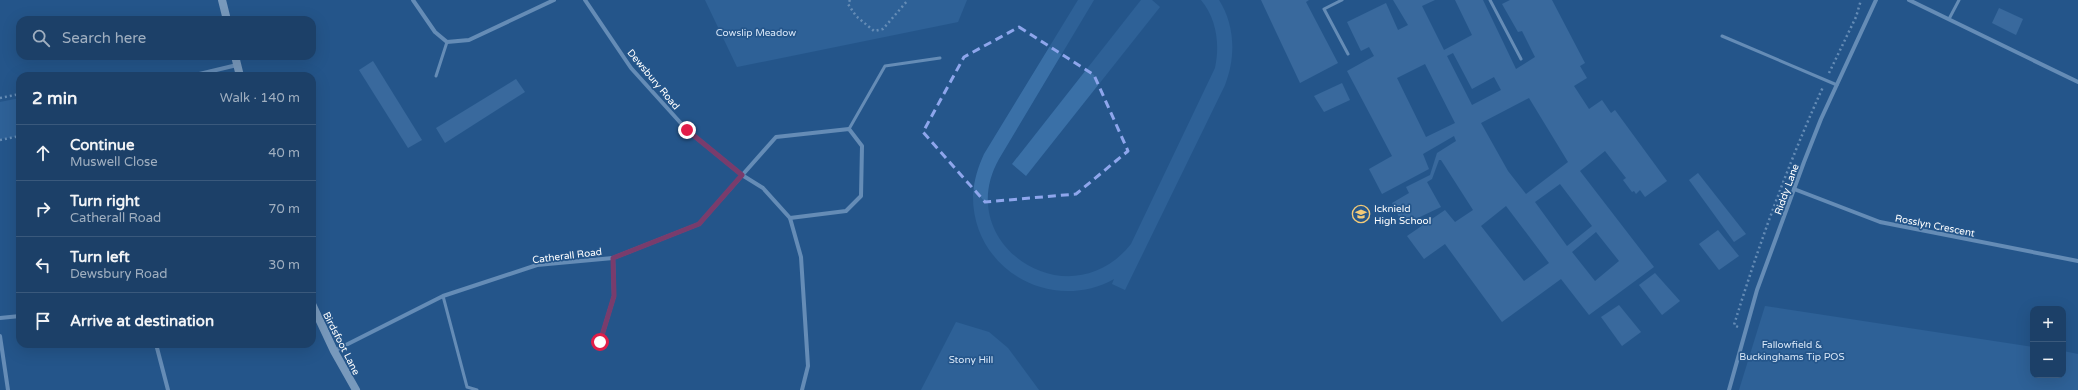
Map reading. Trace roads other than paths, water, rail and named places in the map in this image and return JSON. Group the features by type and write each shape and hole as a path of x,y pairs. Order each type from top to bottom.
{"street":[{"path":"222,0 226,16"},
{"path":"413,0 436,32 448,42 469,40 554,0"},
{"name":"Dewsbury Road","path":"585,0 631,68 687,130 742,175 763,188 790,218 801,257 808,366 802,390"},
{"name":"Riddy Lane","path":"1729,390 1758,290 1794,189 1837,85 1876,0"},
{"path":"1909,0 2078,82"},
{"path":"236,60 239,72"},
{"path":"208,72 237,65"},
{"path":"790,218 846,211 861,196 862,146 849,129"},
{"name":"Catherall Road","path":"334,351 443,296 537,265 613,258 699,224 776,137 849,129"},
{"name":"Rosslyn Crescent","path":"1794,189 1880,222 2078,261"},
{"path":"600,342 614,296 613,258"},
{"name":"Birdsfoot Lane","path":"316,313 334,351 356,390"},
{"path":"0,318 16,316"},
{"path":"0,336 8,390"},
{"path":"157,348 168,390"}],"lane":[{"path":"1342,0 1324,10 1348,54"},
{"path":"1490,0 1520,59"},
{"path":"1950,19 1959,0"},
{"path":"1722,36 1837,85"},
{"path":"436,76 448,42"},
{"path":"849,129 885,66 940,58"},
{"path":"443,296 467,387 477,390"}],"place":[{"name":"Icknield High School","path":"1361,214"}],"park label":[{"name":"Cowslip Meadow","path":"756,32"},
{"name":"Fallowfield & Buckinghams Tip POS","path":"1792,350"},
{"name":"Stony Hill","path":"971,359"}]}
